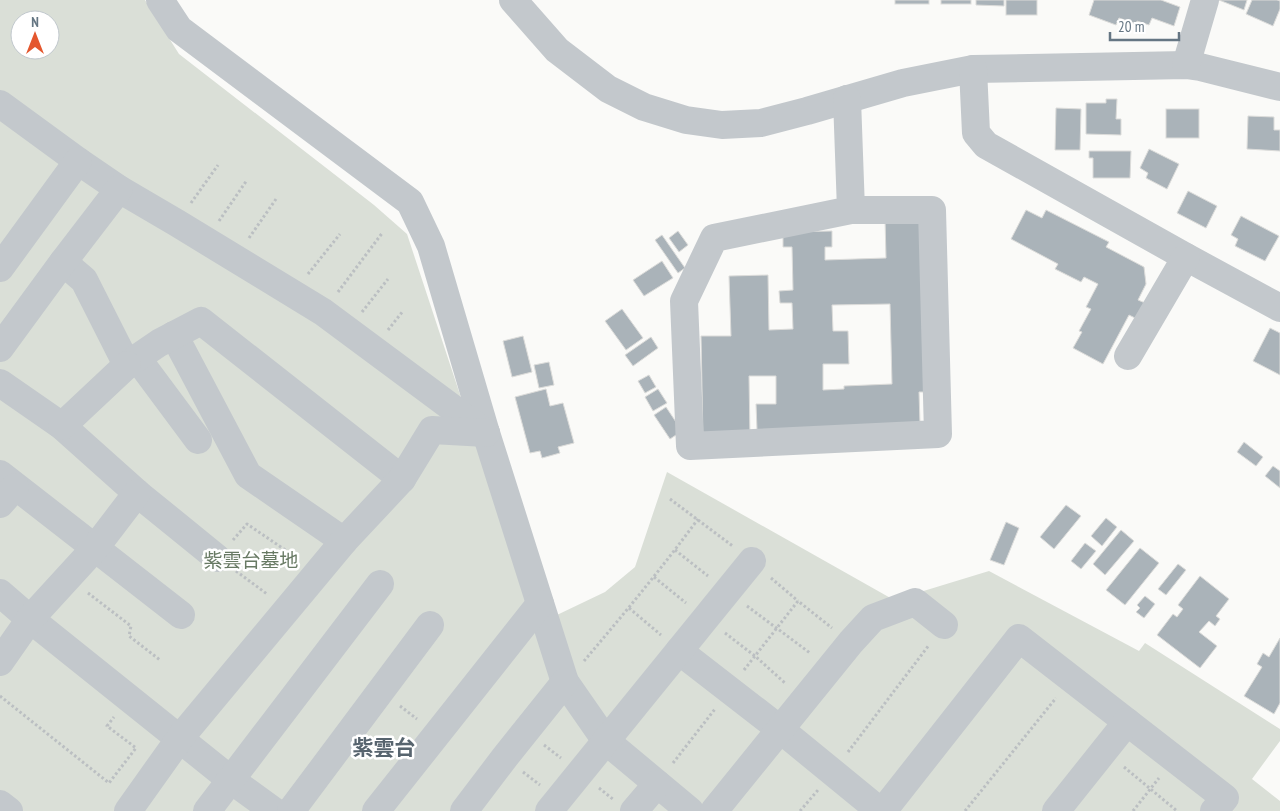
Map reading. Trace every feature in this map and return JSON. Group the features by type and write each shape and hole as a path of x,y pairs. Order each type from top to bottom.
{"street":[{"path":"160,0 179,29 410,202 432,246 486,433 565,682 606,741 690,811"},
{"path":"513,0 557,50 608,89 644,107 686,120 722,125 761,123 903,83 973,70 1186,65 1280,87"},
{"path":"1186,65 1205,0"},
{"path":"973,70 976,133 986,145 1280,308"},
{"path":"847,99 851,210"},
{"path":"0,104 119,190 323,312 486,433"},
{"path":"0,268 78,161"},
{"path":"0,348 9,316 63,262 119,190"},
{"path":"851,210 932,210 938,434 690,446 684,301 714,238 851,210"},
{"path":"1128,356 1186,257"},
{"path":"63,262 84,280 132,361 198,440"},
{"path":"62,426 132,361 159,343 201,321 402,479"},
{"path":"174,335 248,475 344,541"},
{"path":"0,383 62,426 137,493 218,558"},
{"path":"128,811 180,738 344,541 402,479 432,430 486,433"},
{"path":"5,489 95,548 181,614"},
{"path":"0,662 30,619 95,548 137,493"},
{"path":"549,811 752,561"},
{"path":"207,811 380,584"},
{"path":"0,593 231,780 274,811"},
{"path":"714,811 850,642 873,618 915,602 944,625"},
{"path":"376,811 540,604"},
{"path":"291,811 430,625"},
{"path":"679,651 882,811 1020,638 1224,798 1214,811"},
{"path":"464,811 565,682"},
{"path":"1056,811 1127,722"},
{"path":"634,811 657,784"},
{"path":"0,804 10,811"}],"path":[{"path":"177,223 218,166"},
{"path":"205,240 247,180"},
{"path":"235,258 276,199"},
{"path":"323,312 383,232"},
{"path":"293,294 340,234"},
{"path":"347,330 388,279"},
{"path":"565,682 629,608 698,519"},
{"path":"288,609 218,558 246,524 318,572"},
{"path":"675,550 830,668"},
{"path":"68,577 131,626 129,636 160,660"},
{"path":"654,577 755,656 804,700"},
{"path":"629,608 679,651"},
{"path":"800,811 833,772 944,625"},
{"path":"381,690 436,735"},
{"path":"0,696 109,783 136,748 107,726 128,698"},
{"path":"965,811 1056,697"},
{"path":"1104,750 1177,811"},
{"path":"1133,811 1174,758"}],"green space":[{"name":"紫雲台墓地","path":"0,0 145,0 179,54 374,205 407,234 536,625 605,592 635,567 667,472 894,600 989,571 1139,651 1145,643 1280,729 1280,741 1252,779 1280,801 1280,811 0,811"}],"building":[{"path":"895,0 929,0 929,4 895,4"},
{"path":"941,0 971,0 971,4 941,4"},
{"path":"976,0 1004,0 1004,6 976,5"},
{"path":"1006,0 1037,0 1037,15 1006,15"},
{"path":"1094,0 1161,0 1180,7 1174,26 1152,18 1149,25 1137,21 1136,24 1119,18 1116,25 1089,15"},
{"path":"1219,0 1247,0 1244,10"},
{"path":"1252,0 1280,1 1280,9 1273,26 1246,14"},
{"path":"1106,99 1117,99 1116,119 1121,119 1121,135 1086,134 1086,103 1106,103"},
{"path":"1056,108 1081,109 1080,150 1055,150"},
{"path":"1166,109 1199,109 1199,138 1166,138"},
{"path":"1248,116 1274,117 1274,130 1280,130 1280,151 1247,149"},
{"path":"1149,149 1179,164 1167,189 1146,178 1148,173 1140,168"},
{"path":"1089,151 1131,151 1130,178 1093,178 1093,158 1089,158"},
{"path":"1188,191 1217,206 1206,228 1177,213"},
{"path":"1026,210 1042,218 1046,210 1109,242 1106,247 1144,267 1146,284 1138,300 1145,303 1137,319 1129,315 1103,364 1073,348 1082,332 1079,331 1091,309 1086,307 1098,284 1084,277 1081,282 1055,269 1058,264 1011,239"},
{"path":"1241,216 1279,236 1265,261 1235,246 1238,239 1231,235"},
{"path":"927,218 931,392 919,392 920,424 757,430 756,404 776,404 776,376 749,376 750,438 703,439 701,336 731,336 729,276 768,275 769,330 793,329 792,303 780,303 779,291 793,290 792,247 783,247 783,232 832,231 832,247 825,247 825,260 886,258 885,219","holes":["890,304 892,384 844,386 844,389 823,390 823,364 849,364 848,331 833,331 832,305"]},
{"path":"678,231 688,245 679,252 669,238"},
{"path":"662,235 685,268 678,273 655,240"},
{"path":"662,261 673,278 644,296 633,280"},
{"path":"622,309 643,338 626,350 605,321"},
{"path":"1270,328 1280,333 1280,375 1253,361"},
{"path":"523,336 532,372 512,377 503,341"},
{"path":"651,337 658,348 633,366 625,355"},
{"path":"549,362 554,385 539,388 534,365"},
{"path":"649,375 656,387 645,393 638,381"},
{"path":"546,389 550,406 563,403 574,443 558,447 560,453 542,458 540,451 530,453 515,397"},
{"path":"658,389 667,403 653,411 645,397"},
{"path":"666,407 682,431 670,439 654,415"},
{"path":"1244,442 1263,457 1256,466 1237,452"},
{"path":"1273,466 1280,471 1280,488 1265,476"},
{"path":"1066,505 1081,516 1054,549 1040,537"},
{"path":"1106,518 1117,527 1102,546 1091,536"},
{"path":"1006,522 1019,528 1004,565 990,560"},
{"path":"1121,530 1134,541 1105,575 1093,564"},
{"path":"1085,543 1096,551 1081,569 1071,561"},
{"path":"1140,548 1159,563 1125,605 1106,590"},
{"path":"1178,564 1186,570 1166,595 1158,589"},
{"path":"1200,576 1229,599 1216,616 1220,619 1215,626 1209,621 1199,632 1217,646 1200,668 1157,635 1173,614 1177,617 1183,609 1178,605"},
{"path":"1145,596 1155,604 1144,618 1136,612 1140,608 1137,605"},
{"path":"1280,638 1280,703 1274,714 1244,696 1262,667 1257,664 1263,653 1269,657"}],"district":[{"name":"紫雲台","path":"384,748"}]}
